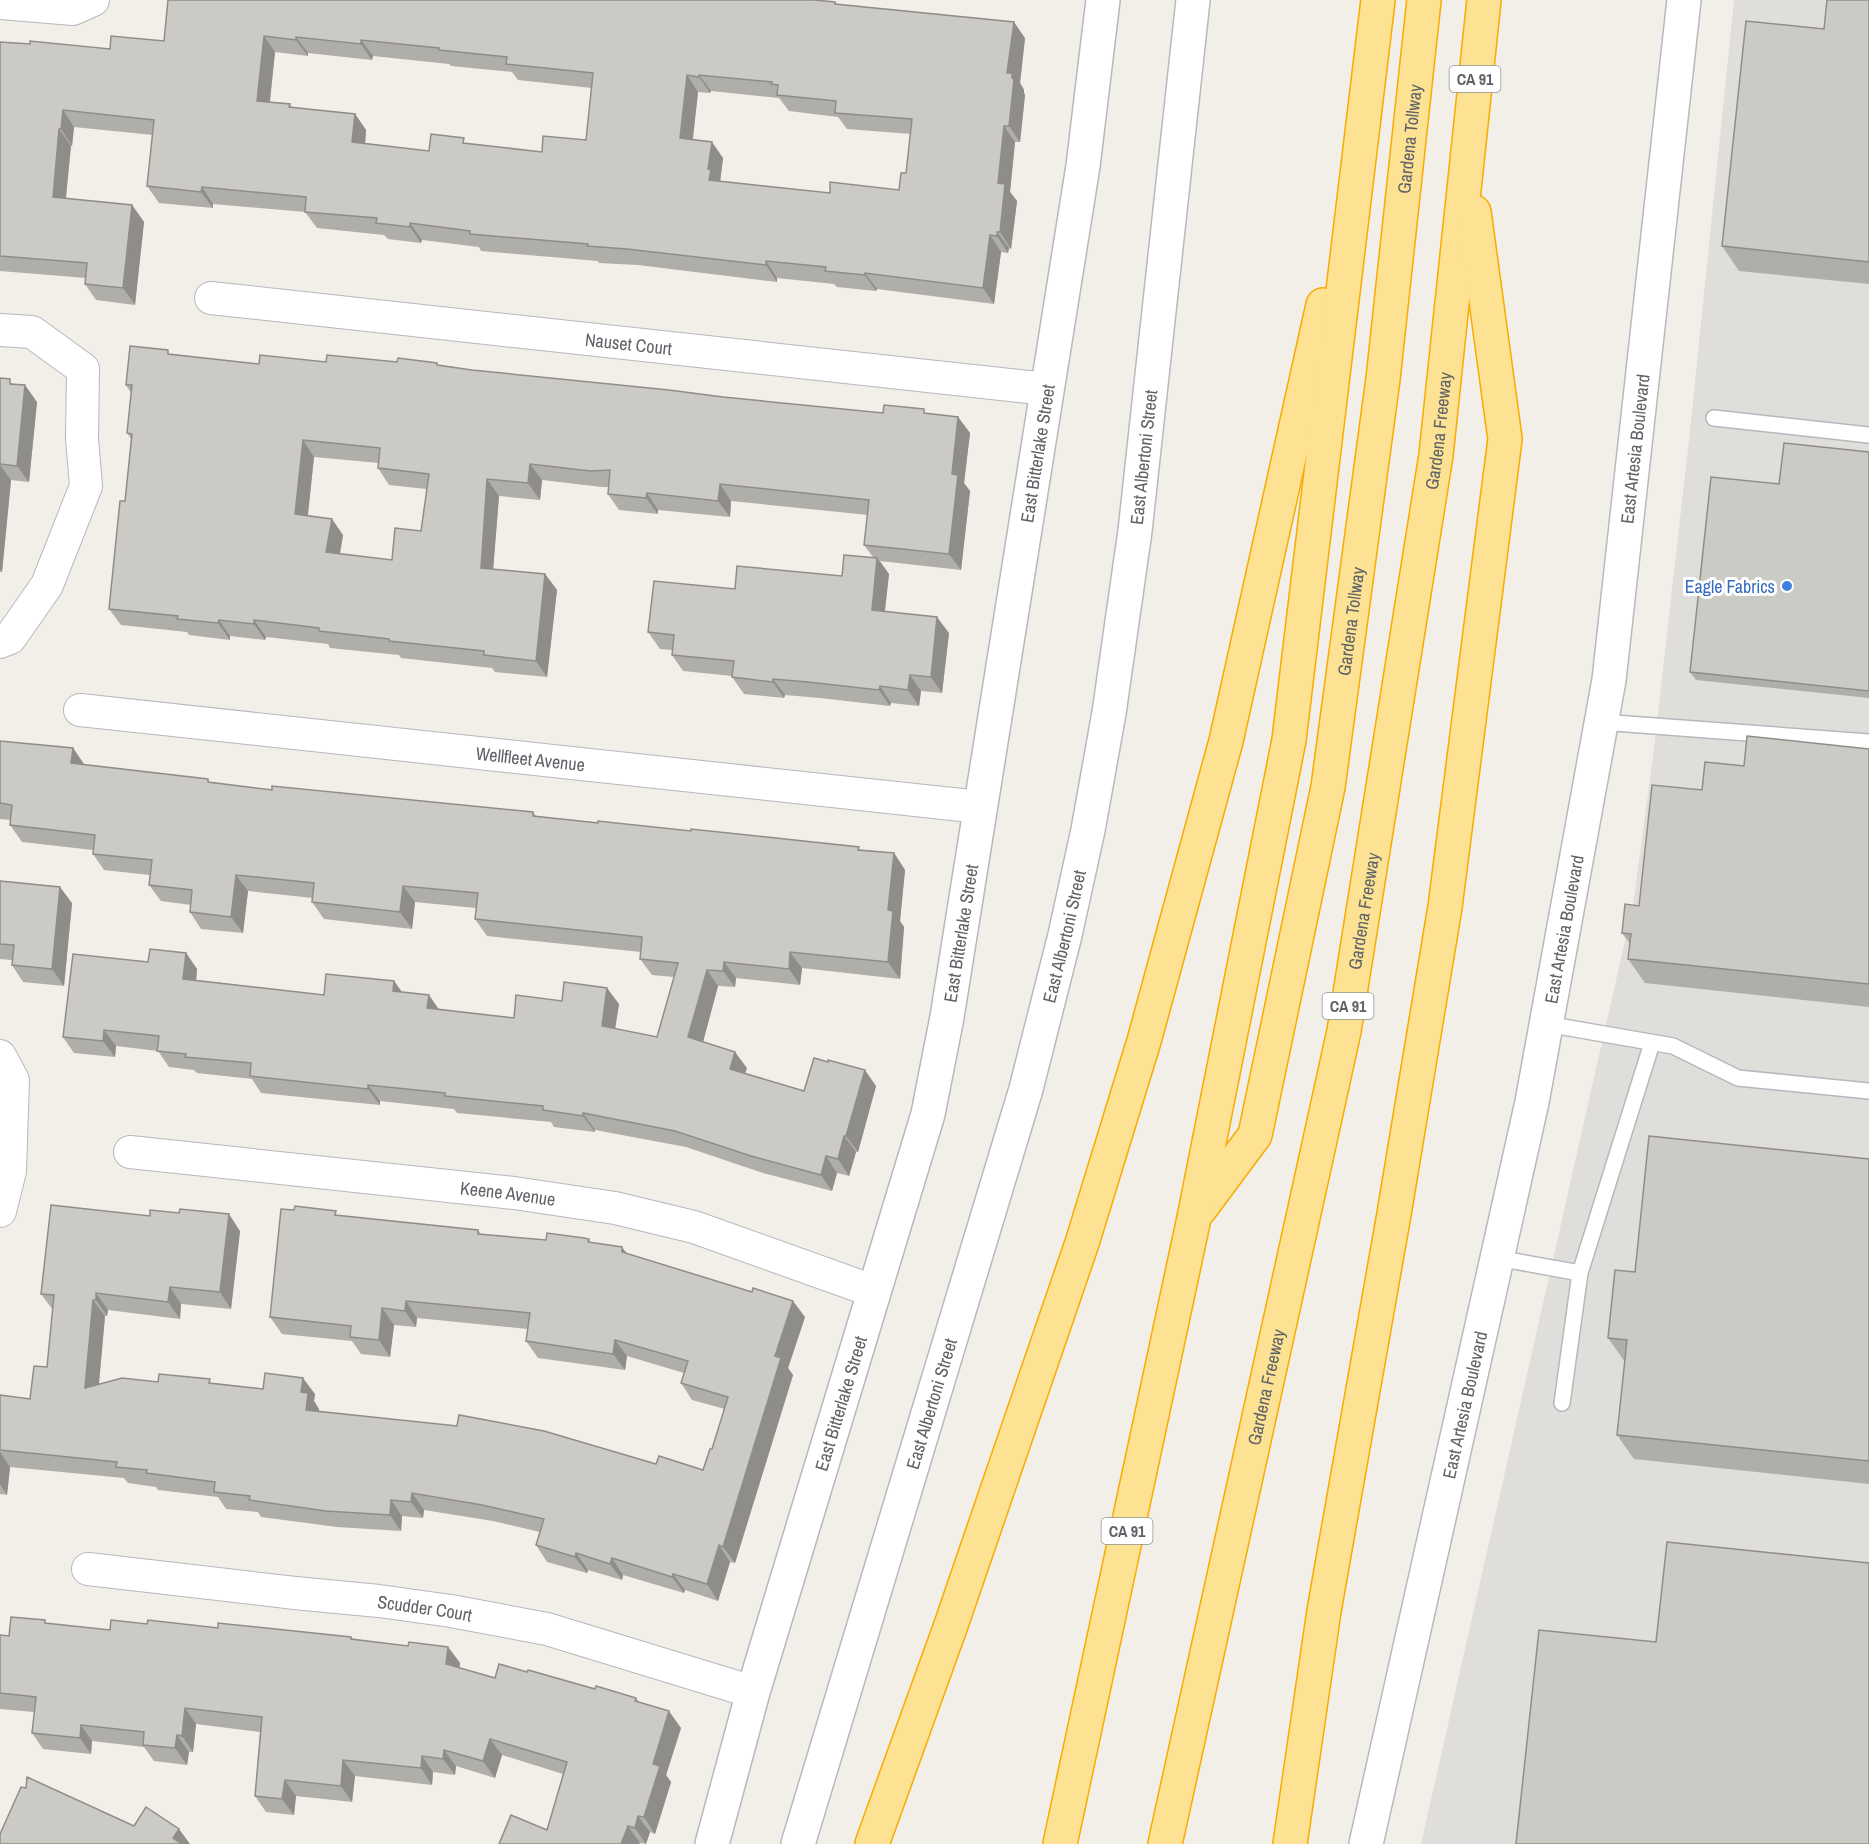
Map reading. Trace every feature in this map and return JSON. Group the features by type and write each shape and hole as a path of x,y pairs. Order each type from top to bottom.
{"highway":[{"name":"CA 91","path":"1060,1844 1194,1218 1289,740 1378,0"},
{"name":"Gardena Tollway","path":"1194,1218 1255,1135 1328,787 1383,379 1424,0"},
{"name":"Gardena Freeway","path":"1165,1844 1344,1031 1436,455 1484,0"},
{"path":"872,1844 951,1625 1078,1254 1144,1041 1226,741 1365,119"},
{"path":"1290,1844 1324,1611 1445,907 1505,439 1467,158"}],"main road":[{"name":"East Bitterlake Street","path":"712,1844 753,1692 928,1114 946,1017 1083,166 1102,0"},
{"name":"East Albertoni Street","path":"798,1844 1026,1089 1065,935 1088,830 1109,713 1135,531 1193,0"},
{"name":"East Artesia Boulevard","path":"1366,1844 1532,1102 1609,680 1684,0"}],"street":[{"path":"0,3 73,9 93,0"},
{"name":"Nauset Court","path":"211,298 1047,389"},
{"path":"0,330 32,333 82,369 82,439 86,486 47,585 10,638 0,642"},
{"name":"Wellfleet Avenue","path":"80,710 980,807"},
{"path":"0,1056 13,1080 10,1171 0,1210"},
{"name":"Keene Avenue","path":"129,1152 514,1193 615,1208 694,1227 873,1291"},
{"name":"Scudder Court","path":"88,1569 451,1611 547,1629 753,1692"}],"lane":[{"path":"1714,418 1869,435"},
{"path":"1601,722 1869,742"},
{"path":"1546,1024 1673,1046 1738,1078 1869,1091"},
{"path":"1562,1403 1580,1273 1652,1043"},
{"path":"1497,1258 1580,1273"}],"shaded area":[{"path":"1734,0 1869,0 1869,1844 1421,1844 1633,905 1653,757 1690,431"}],"building":[{"path":"168,0 814,0 1014,22 1007,73 1012,73 1014,79 1009,126 1004,126 998,183 1005,184 1000,232 997,232 997,236 990,235 983,288 865,273 865,275 825,271 826,267 766,261 766,265 587,246 588,244 470,234 470,231 410,223 410,227 376,223 377,218 305,212 306,197 202,187 201,192 147,186 154,120 63,110 61,129 59,129 53,197 132,205 123,288 85,284 87,263 0,256 0,42 30,44 30,41 110,49 111,36 164,41","holes":["264,36 361,44 361,40 439,48 439,50 507,57 506,64 593,73 586,140 543,136 542,152 463,143 464,138 431,134 429,151 352,142 355,114 257,101","687,75 772,82 771,84 778,85 777,95 836,101 835,113 912,119 906,173 901,173 899,190 830,182 830,193 709,180 711,170 708,169 712,142 680,138"]},
{"path":"1827,0 1869,0 1869,262 1722,246 1746,21 1824,29"},
{"path":"130,346 168,350 168,354 259,364 260,355 326,362 327,355 397,362 398,358 472,370 883,413 884,405 924,409 924,413 958,417 952,474 958,475 949,554 864,545 869,500 720,484 718,501 647,493 646,498 608,494 610,470 591,471 530,464 528,483 487,479 481,568 545,574 536,661 484,655 484,651 389,641 389,639 319,631 319,628 254,620 254,624 219,620 218,623 177,619 178,616 109,609 120,501 125,501 132,434 127,433 132,385 126,385","holes":["303,440 380,448 378,468 429,474 421,531 395,528 392,560 326,552 332,519 295,514"]},
{"path":"0,378 10,379 10,384 25,385 17,466 0,464"},
{"name":"Eagle Fabrics","path":"1784,443 1869,452 1869,691 1690,672 1711,477 1779,484"},
{"path":"844,555 877,558 872,610 937,617 931,677 910,675 908,690 880,686 879,690 732,677 734,661 672,655 674,635 648,632 654,581 735,589 737,566 842,576"},
{"path":"1747,736 1869,749 1869,984 1628,959 1631,934 1622,933 1625,904 1639,906 1652,785 1702,790 1705,762 1744,766"},
{"path":"0,741 73,748 71,763 208,779 208,782 272,790 272,786 533,812 533,816 691,831 691,829 859,847 858,850 894,853 888,910 893,911 888,962 790,952 789,969 724,962 723,971 707,970 688,1037 735,1052 730,1069 804,1091 814,1058 865,1070 838,1159 826,1156 821,1175 751,1156 675,1131 583,1113 583,1116 543,1110 543,1106 445,1096 445,1093 368,1085 368,1089 250,1076 251,1063 185,1057 186,1054 157,1051 159,1036 104,1030 103,1041 63,1037 73,954 148,962 150,949 186,953 183,979 324,995 326,974 394,981 393,991 429,995 427,1008 514,1018 516,995 562,1001 564,982 607,988 602,1026 657,1037 678,963 640,959 642,937 475,919 478,893 403,886 400,912 312,902 314,883 236,875 231,917 190,912 192,890 149,885 152,860 93,854 95,835 10,825 12,805 0,803"},
{"path":"0,881 60,887 52,969 12,965 14,945 0,944"},
{"path":"1649,1136 1869,1159 1869,1461 1617,1435 1627,1340 1608,1338 1615,1270 1635,1272"},
{"path":"51,1205 150,1216 150,1210 179,1213 180,1209 229,1214 220,1292 170,1287 168,1302 96,1293 96,1300 93,1300 85,1388 122,1378 158,1382 159,1374 210,1379 209,1383 263,1389 265,1373 303,1378 301,1392 308,1393 306,1410 457,1426 459,1415 544,1431 656,1464 659,1456 703,1470 710,1449 712,1449 728,1397 681,1383 688,1361 615,1340 613,1354 526,1341 530,1313 406,1301 405,1311 382,1308 379,1340 350,1337 351,1326 270,1317 281,1209 294,1210 295,1206 336,1211 335,1215 478,1230 478,1234 546,1240 547,1233 584,1238 589,1239 588,1242 622,1247 622,1252 752,1292 753,1288 793,1301 775,1356 781,1358 723,1547 719,1545 707,1584 673,1574 672,1577 612,1558 610,1564 576,1553 575,1557 536,1545 544,1519 482,1505 412,1493 411,1502 391,1500 390,1515 326,1511 249,1500 250,1496 214,1492 215,1482 116,1467 117,1462 0,1450 0,1395 30,1399 34,1366 47,1367 54,1295 41,1294"},
{"path":"1667,1542 1869,1563 1869,1844 1516,1844 1539,1630 1656,1642"},
{"path":"11,1617 110,1630 111,1620 147,1624 148,1620 218,1628 218,1623 351,1637 351,1639 408,1646 409,1642 448,1647 446,1664 495,1678 499,1664 527,1672 528,1670 595,1689 596,1686 669,1711 653,1764 660,1766 644,1817 638,1816 635,1828 628,1826 621,1844 499,1844 511,1815 547,1830 567,1762 490,1739 483,1761 444,1750 443,1759 422,1756 421,1768 343,1760 341,1786 285,1780 282,1799 255,1796 262,1717 185,1708 182,1736 177,1735 175,1748 143,1745 144,1732 81,1725 80,1738 32,1733 36,1697 0,1693 0,1635 9,1636"},
{"path":"27,1777 134,1826 146,1807 179,1829 173,1838 182,1844 0,1844 0,1834 21,1787 26,1788"}],"place":[{"name":"Eagle Fabrics","path":"1787,586"}]}
